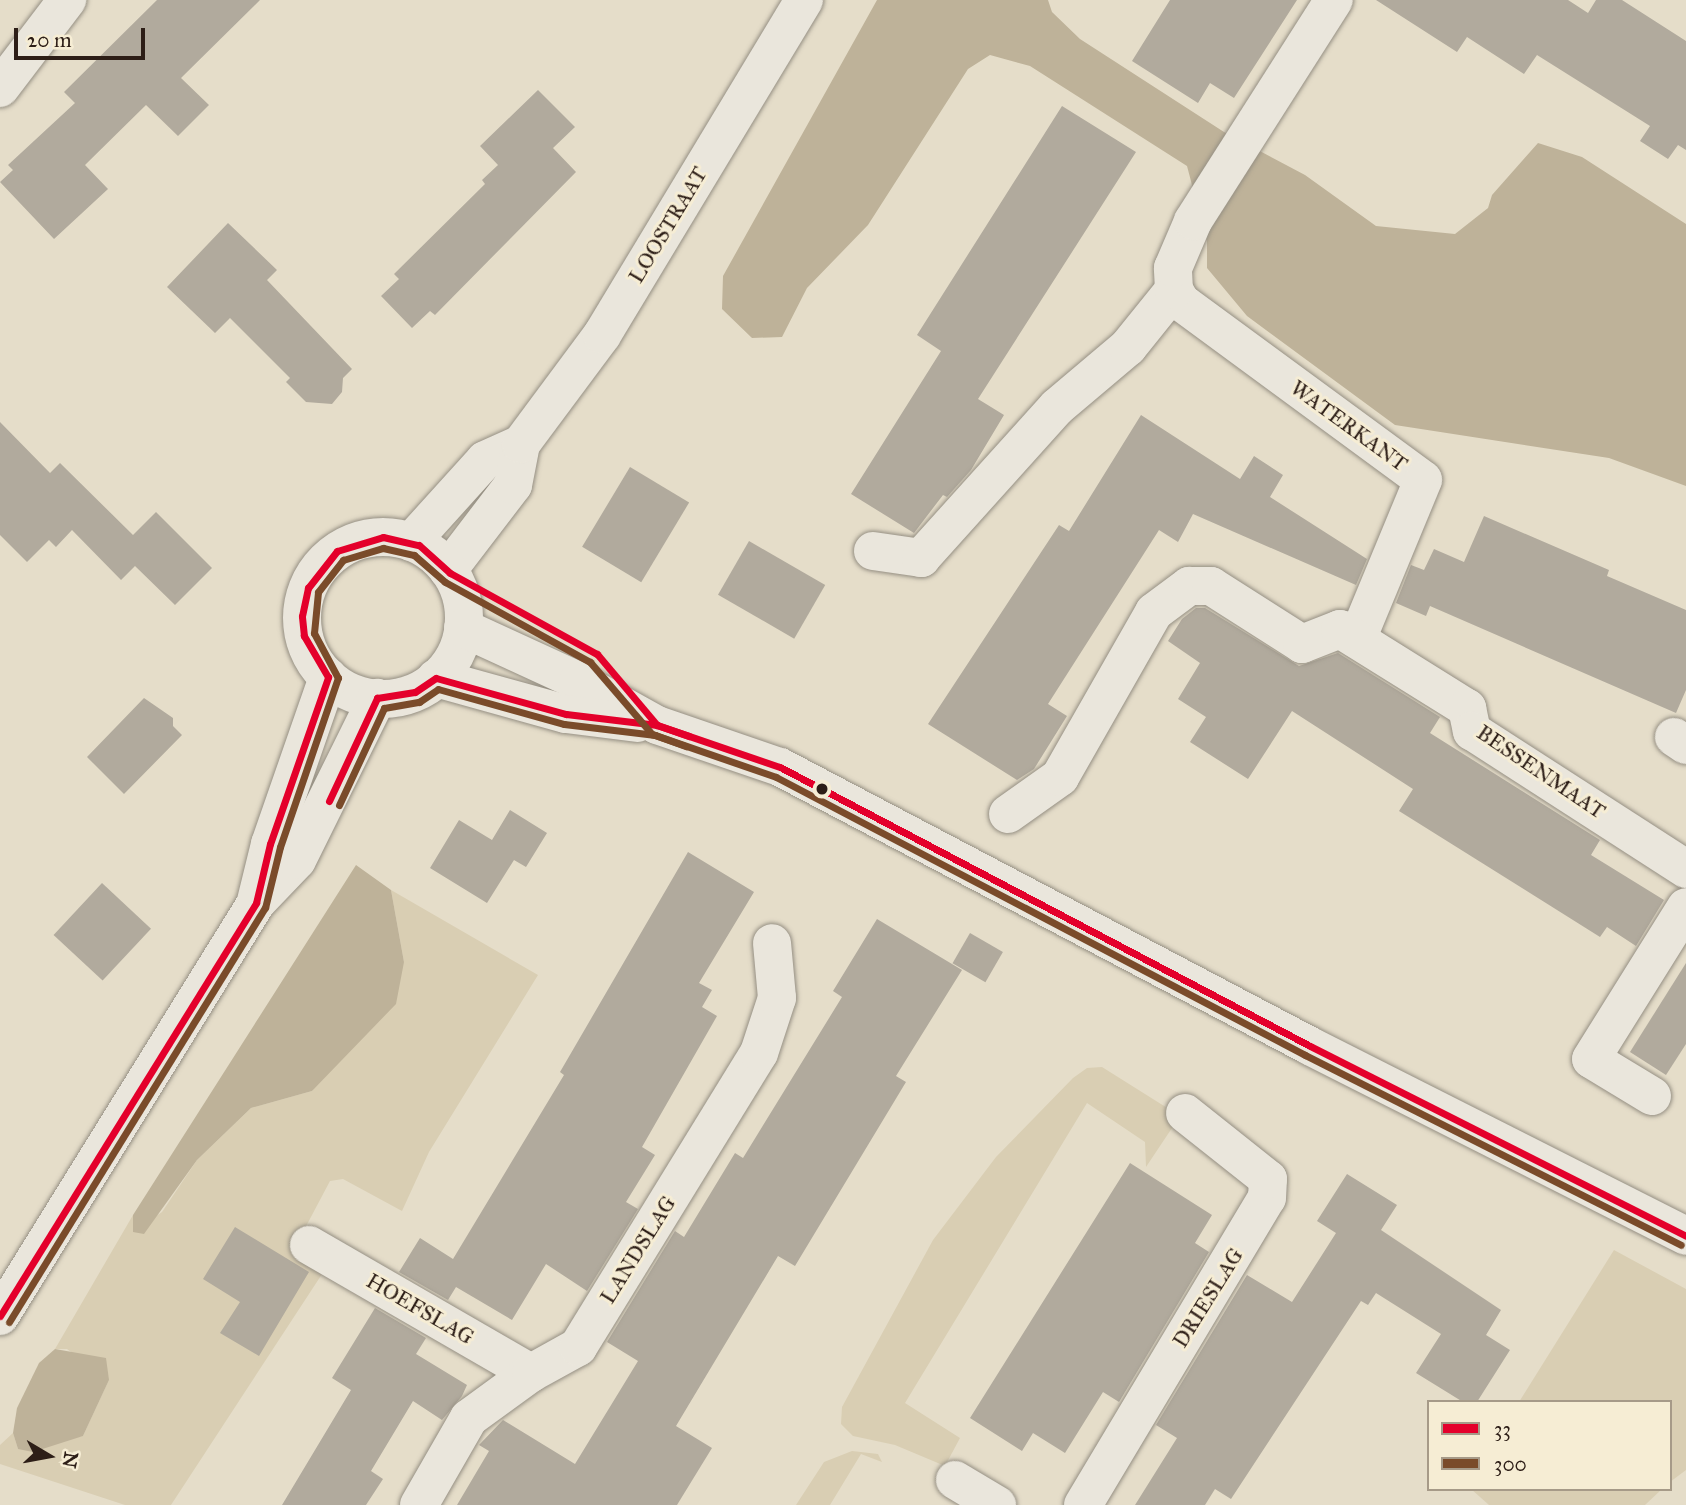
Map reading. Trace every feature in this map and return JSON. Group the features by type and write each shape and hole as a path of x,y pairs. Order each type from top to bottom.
{"street":[{"path":"0,88 67,0"},
{"name":"LOOSTRAAT","path":"448,570 513,485 521,444 602,335 804,0"},
{"path":"873,551 921,558 1056,407 1128,347 1174,289 1173,268 1193,221 1246,134 1334,0"},
{"name":"WATERKANT","path":"1174,289 1181,302 1423,481 1357,639"},
{"name":"LOOSTRAAT","path":"411,542 485,460 521,444"},
{"path":"383,537 411,542 448,570 463,603 463,628 454,655 436,678 415,692 377,698 351,692 328,677 311,654 302,626 305,597 317,571 337,551 364,539 383,537"},
{"name":"BESSENMAAT","path":"1008,814 1060,777 1154,612 1188,586 1211,586 1302,644 1340,629 1357,639 1467,708 1472,731 1686,869"},
{"path":"463,628 578,681 657,725 780,768 1310,1046 1686,1236"},
{"path":"256,903 270,844 328,677"},
{"path":"436,678 566,715 657,725"},
{"path":"0,1316 256,903 297,860 377,698"},
{"path":"1652,1096 1591,1059 1686,907"},
{"name":"LANDSLAG","path":"419,1505 469,1418 531,1373 578,1347 759,1053 777,998 772,943"},
{"name":"DRIESLAG","path":"1083,1505 1267,1198 1268,1179 1185,1113"},
{"name":"HOEFSLAG","path":"309,1245 531,1373"},
{"path":"955,1480 997,1505"}],"shaded area":[{"path":"877,0 1048,0 1052,12 1080,39 1224,132 1305,175 1376,226 1455,234 1488,208 1492,195 1538,143 1582,157 1686,224 1686,486 1609,458 1395,425 1247,316 1207,268 1207,242 1187,166 1030,66 990,55 968,69 868,225 807,288 782,337 752,338 722,309 723,276"},
{"path":"356,865 391,890 404,962 396,1004 312,1091 251,1108 197,1160 144,1234 133,1232 133,1215"},
{"path":"391,890 538,975 429,1152 402,1211 343,1179 330,1181 294,1249 326,1268 171,1505 125,1505 0,1464 0,1445 13,1433 18,1449 83,1436 109,1380 67,1349 55,1349 133,1215 133,1232 162,1212 197,1160 251,1108 312,1091 404,962"},
{"path":"1102,1067 1180,1116 1146,1167 1145,1142 1087,1103 905,1403 960,1438 945,1466 895,1445 853,1436 841,1424 842,1407 933,1240 996,1157 1073,1078 1087,1068"},
{"path":"1614,1250 1686,1289 1686,1470 1672,1480 1672,1400 1520,1400"},
{"path":"55,1349 106,1358 109,1380 83,1436 33,1452 18,1449 13,1433 17,1408 39,1363"},
{"path":"852,1451 878,1454 882,1462 861,1454 830,1505 796,1505 824,1462"},
{"path":"1473,1491 1660,1491 1645,1505 1489,1505"}],"building":[{"path":"157,0 260,0 181,78 209,105 178,136 146,105 85,165 108,189 54,239 0,182 13,170 8,165 75,103 64,92"},
{"path":"1170,0 1297,0 1234,98 1210,83 1198,103 1132,61"},
{"path":"1376,0 1568,0 1588,13 1596,0 1622,0 1686,41 1686,150 1678,145 1668,159 1640,141 1650,126 1537,55 1524,74 1467,37 1457,52"},
{"path":"538,90 575,127 553,148 576,172 435,315 430,311 412,328 381,296 399,279 394,274 485,184 482,180 498,165 480,146"},
{"path":"1062,106 1136,152 978,399 1004,415 971,470 947,497 943,495 914,533 851,494 941,351 917,335"},
{"path":"228,223 277,270 267,280 352,369 343,378 342,392 332,404 306,402 286,382 290,378 230,318 215,333 167,287"},
{"path":"1141,415 1240,479 1254,456 1283,475 1270,497 1367,559 1356,585 1193,514 1178,542 1159,530 1048,704 1067,716 1034,769 1017,780 928,724 1059,525 1069,531"},
{"path":"0,422 50,473 60,463 133,535 156,512 212,568 175,605 135,566 121,580 72,530 56,547 49,540 27,562 0,535"},
{"path":"630,467 689,503 641,582 582,547"},
{"path":"1484,516 1609,570 1607,576 1686,610 1686,690 1676,713 1430,606 1426,616 1396,603 1411,565 1424,570 1434,549 1464,562"},
{"path":"749,541 825,585 794,639 718,595"},
{"path":"1196,608 1205,608 1299,666 1338,653 1440,717 1430,733 1600,840 1591,855 1664,900 1636,946 1607,927 1600,937 1399,811 1413,789 1292,711 1248,779 1190,742 1206,717 1178,699 1200,663 1168,641 1182,619"},
{"path":"144,698 173,718 173,726 182,735 124,794 87,757"},
{"path":"510,810 547,833 526,867 514,860 487,903 430,868 459,820 492,840"},
{"path":"688,852 754,892 699,983 712,990 702,1007 717,1016 642,1147 655,1155 626,1202 638,1209 587,1291 546,1264 512,1320 456,1287 448,1300 399,1272 420,1238 453,1259 564,1075 560,1072"},
{"path":"102,883 151,929 103,981 54,935"},
{"path":"877,919 962,970 896,1076 906,1082 795,1266 778,1256 676,1426 712,1448 677,1505 457,1505 489,1451 479,1445 503,1420 575,1464 638,1361 607,1342 675,1231 684,1237 735,1153 743,1158 842,997 833,991"},
{"path":"970,933 1003,952 985,982 952,963"},
{"path":"1686,963 1686,1044 1666,1075 1630,1052"},
{"path":"1130,1163 1212,1215 1195,1243 1209,1252 1119,1402 1103,1392 1065,1453 1033,1433 1022,1451 970,1418"},
{"path":"1347,1174 1397,1205 1381,1230 1501,1310 1486,1335 1510,1350 1478,1400 1460,1400 1416,1373 1441,1334 1376,1293 1368,1305 1361,1301 1231,1499 1215,1489 1205,1505 1135,1505 1177,1438 1156,1425 1247,1275 1292,1302 1336,1233 1317,1221"},
{"path":"235,1227 309,1272 259,1356 220,1333 240,1302 203,1279"},
{"path":"375,1308 426,1338 416,1354 467,1385 462,1396 442,1420 413,1401 371,1471 383,1479 366,1505 282,1505 351,1390 332,1378"}],"transit line":[{"name":"33","path":"0,1316 256,903 270,844 328,677 304,636 302,616 308,588 337,551 383,537 419,545 450,573 597,654 657,725 780,767 1310,1046 1686,1236"},
{"name":"300","path":"9,1322 265,908 280,847 338,678 314,633 318,592 343,560 383,548 414,555 445,582 590,662 652,734 776,777 1305,1055 1681,1245"},
{"name":"33","path":"329,801 377,698 415,692 436,678 566,714 657,725 689,736"},
{"name":"300","path":"339,805 384,708 419,702 438,689 564,724 655,735 686,746"}]}
